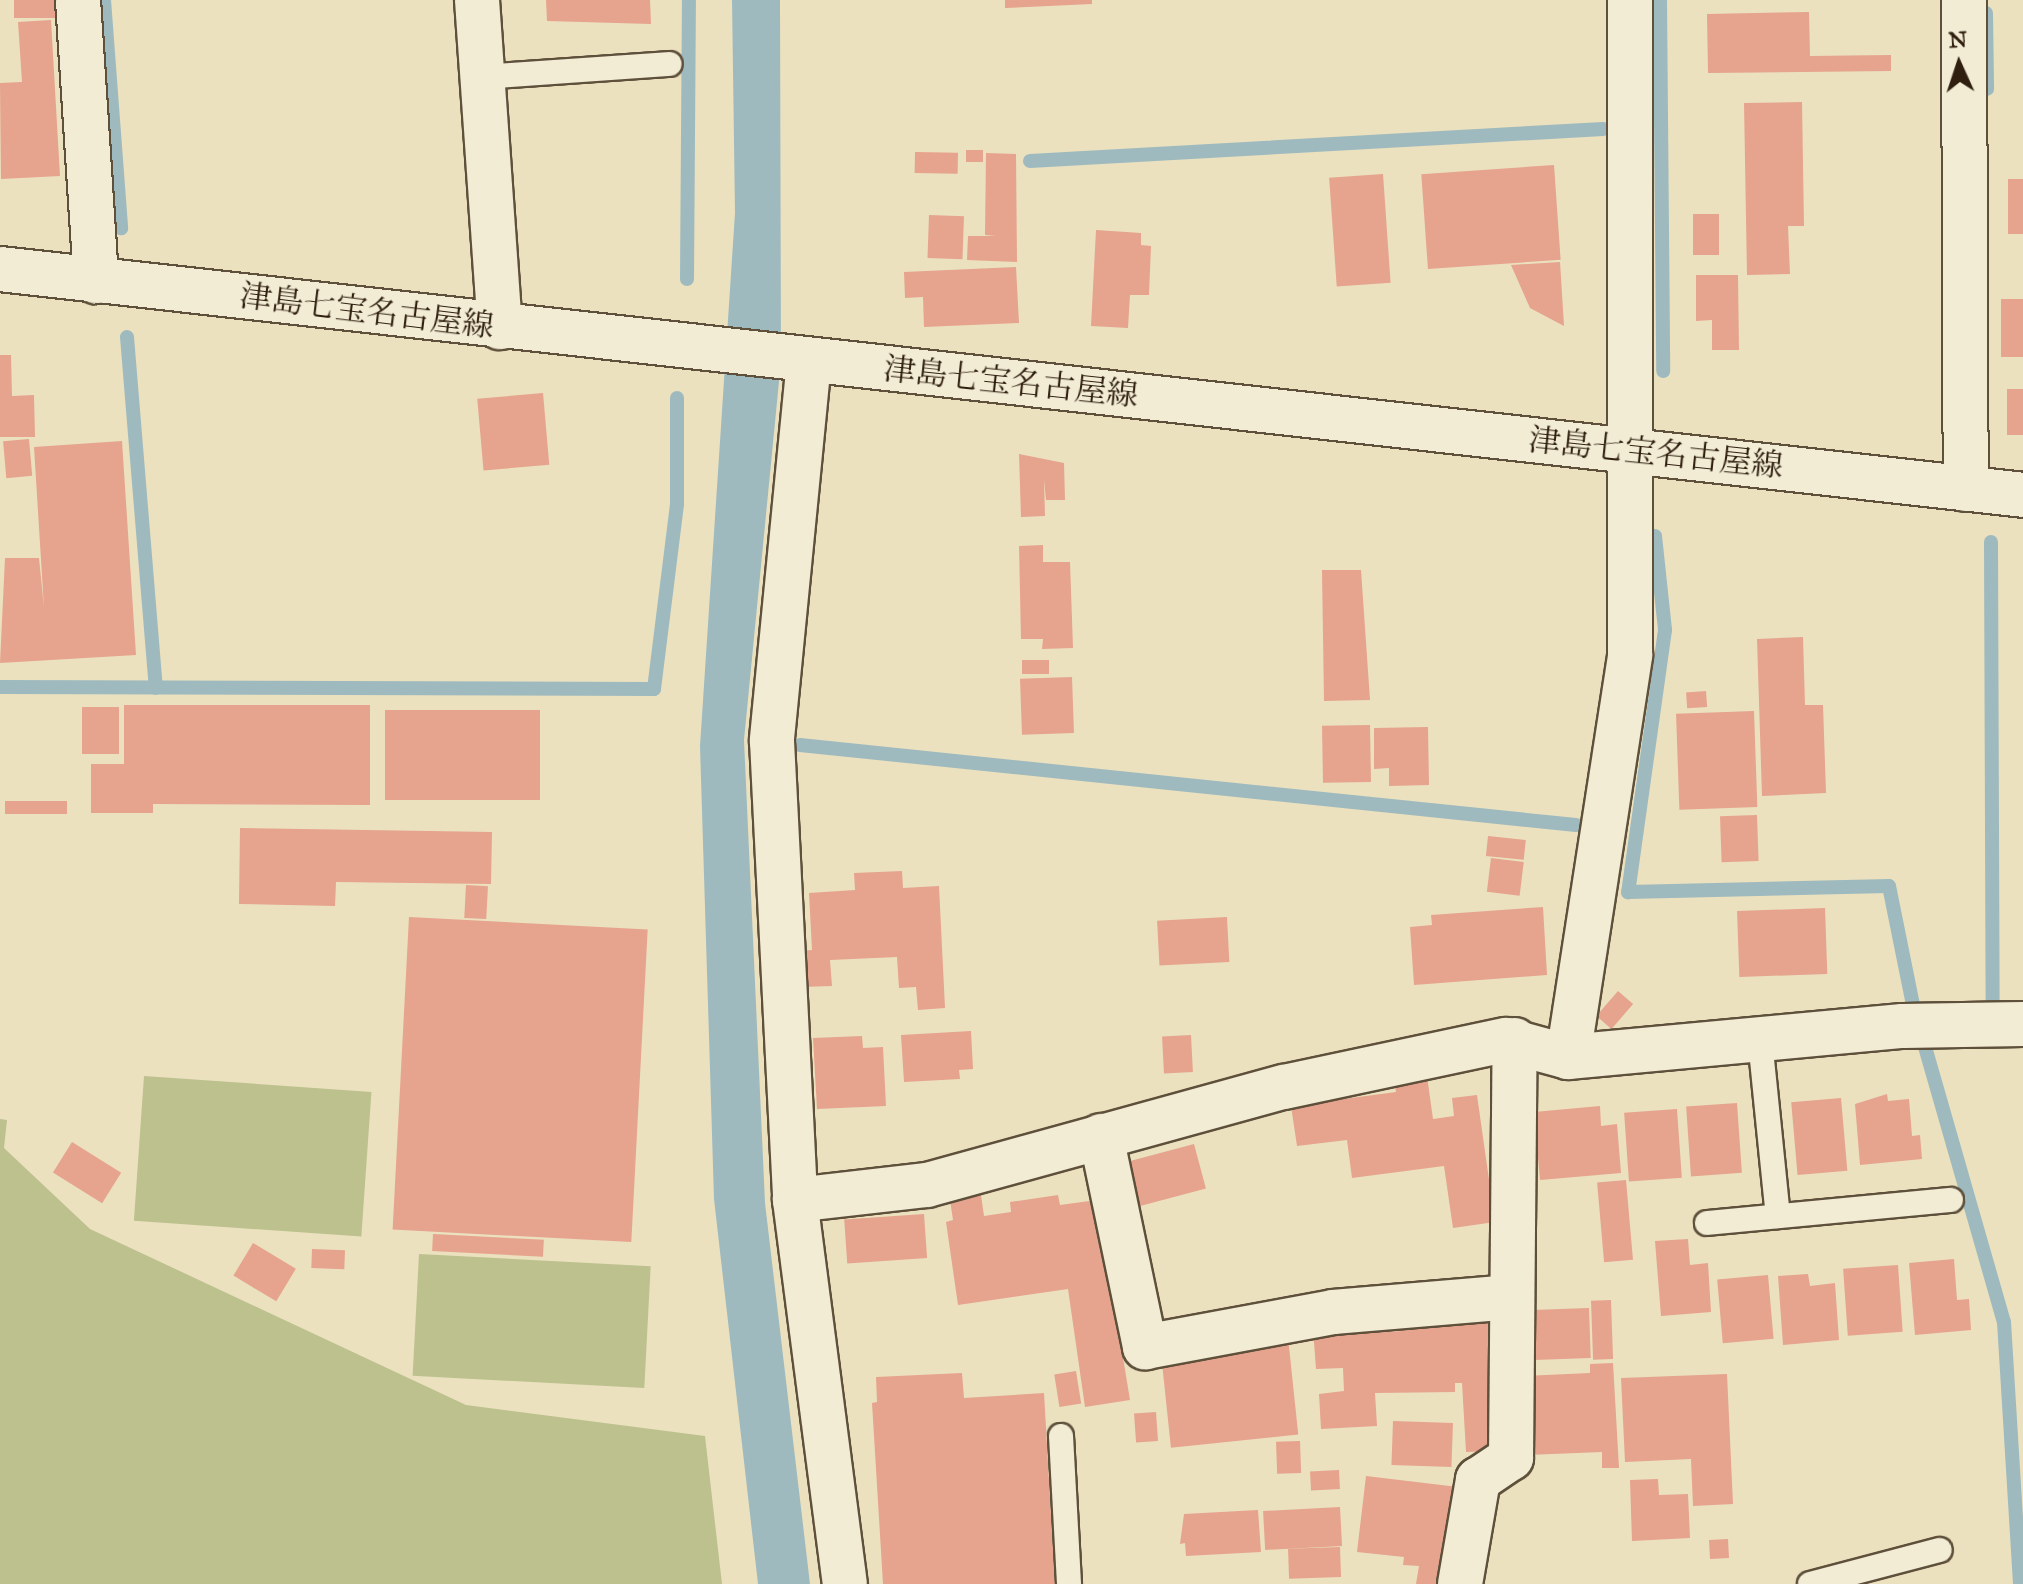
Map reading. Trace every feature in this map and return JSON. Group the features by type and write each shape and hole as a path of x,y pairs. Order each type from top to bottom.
{"street":[{"path":"78,0 96,281"},
{"path":"477,0 500,327"},
{"path":"1568,1057 1630,655 1630,0"},
{"path":"1964,0 1966,489"},
{"name":"津島七宝名古屋線","path":"0,269 2023,495"},
{"path":"803,360 772,741 795,1200 845,1584"},
{"path":"795,1200 927,1185 1284,1087 1515,1040 1568,1057 1918,1026 2023,1024"},
{"path":"1460,1584 1478,1480 1511,1458 1515,1040"},
{"path":"1101,1136 1145,1347 1333,1312 1511,1297"}],"lane":[{"path":"483,77 670,64"},
{"path":"1760,1040 1778,1216"},
{"path":"1707,1223 1951,1200"},
{"path":"1061,1436 1069,1584"},
{"path":"1810,1584 1940,1550"}],"green space":[{"path":"144,1076 371,1092 361,1237 134,1221"},
{"path":"0,1119 7,1120 4,1148 90,1229 466,1405 705,1436 722,1584 0,1584"},
{"path":"419,1254 651,1266 644,1388 413,1376"}],"water":[{"path":"732,0 780,0 781,361 744,740 765,1203 810,1584 758,1584 714,1199 700,746 735,213"}],"building":[{"path":"14,0 55,0 55,18 14,18"},
{"path":"546,0 650,0 651,24 547,21"},
{"path":"1005,0 1092,0 1092,4 1005,8"},
{"path":"1809,12 1810,56 1891,55 1891,71 1708,73 1707,14"},
{"path":"51,20 60,176 1,179 0,83 22,82 18,22"},
{"path":"1802,102 1804,226 1788,226 1790,274 1747,275 1744,103"},
{"path":"966,150 983,150 983,162 966,162"},
{"path":"915,152 958,153 958,174 915,173"},
{"path":"986,153 1016,154 1017,262 967,260 968,236 996,236 985,235"},
{"path":"1554,165 1561,260 1428,269 1421,174"},
{"path":"1383,174 1391,283 1337,287 1329,178"},
{"path":"2008,179 2023,179 2023,234 2008,234"},
{"path":"1693,214 1719,214 1719,255 1693,255"},
{"path":"929,215 964,216 962,259 927,258"},
{"path":"1096,230 1141,233 1141,245 1151,246 1149,295 1130,295 1128,328 1091,326"},
{"path":"1560,262 1564,326 1530,308 1511,265"},
{"path":"1016,267 1019,323 924,327 923,297 905,298 904,272"},
{"path":"1696,275 1738,275 1739,350 1712,350 1712,320 1696,321"},
{"path":"2001,299 2023,299 2023,357 2001,357"},
{"path":"0,355 11,355 12,396 34,395 35,437 0,437"},
{"path":"2007,389 2023,389 2023,435 2007,435"},
{"path":"543,393 549,465 484,470 477,399"},
{"path":"29,439 32,476 6,478 3,441"},
{"path":"122,441 136,655 0,663 5,558 39,558 44,608 34,447"},
{"path":"1019,454 1064,463 1065,500 1046,500 1044,479 1045,516 1021,517"},
{"path":"1043,545 1043,562 1070,562 1073,648 1042,649 1043,639 1021,639 1019,546"},
{"path":"1322,570 1361,570 1370,700 1324,701"},
{"path":"1803,637 1805,705 1823,705 1826,793 1762,796 1757,639"},
{"path":"1022,660 1049,660 1049,674 1022,674"},
{"path":"1072,677 1074,733 1022,735 1020,679"},
{"path":"1706,691 1707,707 1687,708 1686,692"},
{"path":"124,705 370,705 370,805 153,804 153,813 91,813 91,764 124,764"},
{"path":"82,707 119,707 119,754 82,754"},
{"path":"385,710 540,710 540,800 385,800"},
{"path":"1754,711 1757,807 1679,810 1676,714"},
{"path":"1370,725 1371,782 1323,783 1322,726"},
{"path":"1428,727 1429,785 1389,786 1389,768 1374,769 1374,728"},
{"path":"5,801 67,801 67,814 5,814"},
{"path":"1757,815 1759,861 1722,862 1720,816"},
{"path":"240,828 492,832 491,884 336,882 335,906 239,904"},
{"path":"1488,836 1526,840 1524,860 1486,856"},
{"path":"1491,858 1524,862 1520,896 1487,892"},
{"path":"902,871 903,888 939,886 945,1008 918,1010 916,987 899,988 897,957 830,960 832,986 801,987 800,951 812,950 809,893 855,890 854,873"},
{"path":"466,885 488,886 486,919 464,918"},
{"path":"1543,907 1547,975 1414,985 1410,927 1432,925 1431,915"},
{"path":"1825,908 1827,974 1739,977 1737,911"},
{"path":"409,917 648,930 631,1242 393,1230"},
{"path":"1227,917 1229,962 1159,966 1157,921"},
{"path":"1618,991 1633,1004 1611,1029 1596,1016"},
{"path":"971,1031 973,1069 959,1070 960,1079 904,1082 901,1035"},
{"path":"1191,1035 1193,1072 1164,1073 1162,1037"},
{"path":"862,1036 863,1048 883,1047 886,1106 817,1109 813,1038"},
{"path":"1427,1076 1433,1119 1454,1116 1452,1098 1477,1095 1495,1222 1453,1228 1444,1166 1352,1178 1347,1140 1297,1146 1291,1106 1396,1092 1394,1081"},
{"path":"1887,1094 1888,1101 1909,1099 1912,1136 1920,1135 1922,1159 1860,1165 1855,1104"},
{"path":"1841,1098 1847,1171 1798,1175 1791,1102"},
{"path":"1737,1103 1742,1173 1691,1176 1686,1107"},
{"path":"1600,1106 1601,1126 1617,1124 1621,1173 1540,1180 1534,1112"},
{"path":"1677,1109 1682,1178 1629,1182 1624,1113"},
{"path":"72,1142 121,1173 102,1203 53,1173"},
{"path":"1194,1144 1206,1188 1138,1207 1126,1162"},
{"path":"1626,1180 1633,1260 1604,1262 1597,1183"},
{"path":"981,1195 984,1216 1011,1212 1010,1202 1058,1195 1060,1205 1097,1200 1130,1400 1085,1407 1068,1289 958,1305 946,1222 953,1220 950,1200"},
{"path":"924,1214 927,1258 847,1263 844,1220"},
{"path":"433,1234 544,1240 543,1257 432,1251"},
{"path":"1688,1239 1690,1265 1708,1263 1711,1312 1661,1316 1655,1241"},
{"path":"253,1243 296,1269 276,1301 233,1276"},
{"path":"312,1249 345,1250 344,1269 311,1268"},
{"path":"1954,1259 1957,1300 1969,1299 1971,1330 1915,1335 1909,1263"},
{"path":"1898,1265 1903,1332 1848,1336 1843,1269"},
{"path":"1808,1274 1810,1286 1835,1283 1839,1340 1783,1345 1778,1276"},
{"path":"1768,1275 1774,1339 1723,1343 1717,1279"},
{"path":"1611,1300 1613,1359 1593,1360 1591,1301"},
{"path":"1589,1308 1591,1358 1527,1360 1525,1310"},
{"path":"1402,1320 1490,1321 1497,1451 1466,1452 1462,1383 1455,1383 1455,1392 1375,1393 1377,1426 1321,1429 1319,1394 1344,1391 1343,1368 1316,1369 1313,1329 1380,1325 1380,1332 1403,1331"},
{"path":"1288,1337 1298,1434 1171,1448 1161,1350"},
{"path":"1613,1363 1619,1468 1602,1468 1602,1452 1527,1455 1524,1376 1590,1373 1590,1364"},
{"path":"1076,1371 1081,1404 1059,1407 1054,1374"},
{"path":"962,1373 964,1398 1044,1393 1055,1584 883,1584 872,1403 877,1402 876,1377"},
{"path":"1727,1374 1733,1504 1693,1506 1691,1459 1625,1462 1621,1378"},
{"path":"1156,1412 1158,1441 1136,1442 1134,1414"},
{"path":"1393,1421 1453,1423 1451,1467 1391,1465"},
{"path":"1300,1441 1301,1473 1277,1474 1276,1442"},
{"path":"1339,1470 1340,1489 1311,1490 1310,1472"},
{"path":"1366,1476 1458,1487 1446,1584 1416,1584 1419,1566 1403,1565 1404,1557 1357,1552"},
{"path":"1658,1479 1659,1495 1688,1494 1690,1538 1632,1541 1630,1480"},
{"path":"1340,1507 1342,1546 1265,1550 1263,1511"},
{"path":"1258,1510 1261,1552 1186,1556 1185,1543 1180,1544 1184,1514"},
{"path":"1728,1539 1729,1558 1710,1559 1709,1540"},
{"path":"1340,1547 1341,1577 1289,1579 1288,1549"}],"waterway":[{"path":"104,0 121,228"},
{"path":"687,279 689,0"},
{"path":"1660,0 1663,371"},
{"path":"1986,13 1987,89"},
{"path":"1030,161 1603,129"},
{"path":"127,337 156,688"},
{"path":"0,687 654,689 677,504 677,398"},
{"path":"1655,536 1665,630 1628,892 1889,886 1913,1005 2004,1322 2020,1584"},
{"path":"1991,542 1993,1004"},
{"path":"800,745 1576,825"}]}
